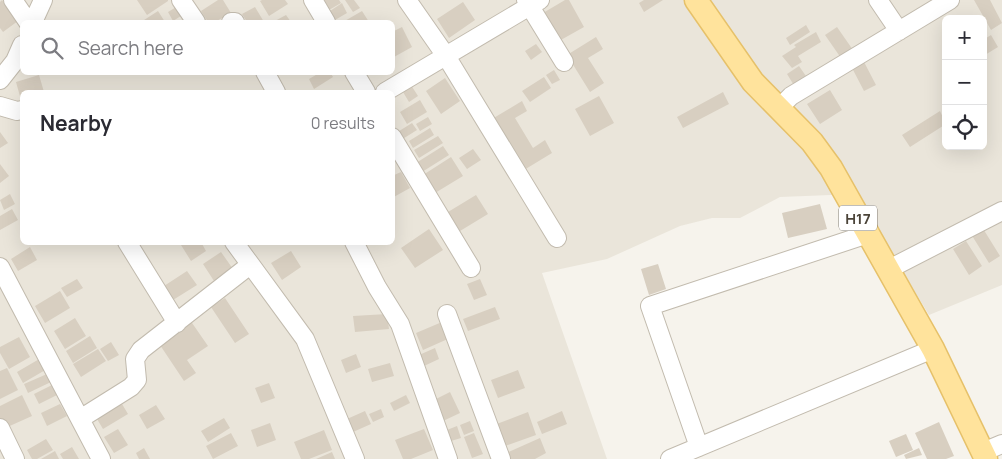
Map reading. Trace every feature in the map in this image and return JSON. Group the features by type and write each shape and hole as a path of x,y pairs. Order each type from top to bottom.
{"main road":[{"name":"H17","path":"696,0 753,82 778,110 817,148 831,168 990,452"}],"street":[{"path":"13,0 27,20"},
{"path":"34,20 43,0"},
{"path":"181,0 195,20"},
{"path":"313,0 325,20"},
{"path":"407,0 446,56 557,238"},
{"path":"878,0 899,31"},
{"path":"778,110 791,96 950,0"},
{"path":"388,90 532,2 564,62"},
{"path":"0,80 15,61 20,50"},
{"path":"267,75 275,90"},
{"path":"356,75 365,90"},
{"path":"0,106 20,110"},
{"path":"395,142 471,268"},
{"path":"889,269 1002,211"},
{"path":"698,447 650,306 868,234"},
{"path":"130,245 177,323"},
{"path":"236,245 290,315 305,339 356,459"},
{"path":"356,245 377,287 400,324 448,459"},
{"path":"80,419 132,387 137,380 135,359 141,350 250,265"},
{"path":"0,267 5,286 101,459"},
{"path":"447,314 501,459"},
{"path":"670,459 933,349"},
{"path":"0,428 15,459"}],"shaded area":[{"path":"0,0 1002,0 1002,285 929,315 856,194 780,197 740,218 712,218 680,226 607,259 542,273 607,459 0,459"}],"building":[{"path":"2,0 18,21 3,32 0,28 0,2"},
{"path":"137,0 168,0 168,1 147,15"},
{"path":"218,0 223,0 231,13 219,20 207,20 201,11"},
{"path":"285,0 288,4 269,16 260,1"},
{"path":"339,0 341,3 329,10 323,1"},
{"path":"345,0 354,0 360,8 353,12"},
{"path":"565,0 569,0 584,27 559,41 543,13"},
{"path":"644,0 663,0 644,12 639,3"},
{"path":"974,0 990,0 1002,23 991,30 987,23 987,15 982,15"},
{"path":"463,2 475,20 449,38 437,19"},
{"path":"342,3 347,13 335,20 330,11"},
{"path":"178,6 184,14 172,20 168,12"},
{"path":"255,7 263,20 246,20 242,14"},
{"path":"158,11 164,20 144,20"},
{"path":"362,11 368,20 346,20"},
{"path":"286,15 290,20 277,20"},
{"path":"806,25 810,32 790,45 786,38"},
{"path":"402,27 412,47 395,56 395,30"},
{"path":"837,27 853,50 841,58 825,35"},
{"path":"816,32 821,42 798,56 802,62 792,68 782,56 796,47 794,45"},
{"path":"991,35 998,47 987,54 987,38"},
{"path":"596,37 603,49 588,58 604,83 590,92 567,55"},
{"path":"536,44 542,52 531,60 525,51"},
{"path":"863,60 876,85 864,91 851,66"},
{"path":"799,66 808,79 795,87 787,74"},
{"path":"554,70 560,80 552,84 546,75"},
{"path":"39,75 43,90 20,90 20,96 16,82"},
{"path":"316,75 332,75 333,77 314,89 309,79"},
{"path":"544,77 551,88 530,102 522,91"},
{"path":"445,78 460,101 441,114 426,91"},
{"path":"409,82 418,96 409,102 400,87"},
{"path":"830,90 842,110 820,124 807,104"},
{"path":"723,92 729,104 683,128 677,117"},
{"path":"599,96 614,123 590,136 575,109"},
{"path":"420,100 427,112 407,124 400,112"},
{"path":"522,101 527,111 515,118 533,148 545,140 552,153 524,170 492,119"},
{"path":"940,111 942,127 910,147 902,135"},
{"path":"428,117 432,124 420,131 416,124"},
{"path":"412,123 417,130 401,140 396,133"},
{"path":"430,128 434,135 413,148 409,141"},
{"path":"0,132 8,143 0,148"},
{"path":"438,136 443,143 419,158 414,150"},
{"path":"443,146 449,155 422,172 416,163"},
{"path":"473,149 481,160 467,169 459,158"},
{"path":"451,157 463,176 435,193 423,175"},
{"path":"0,164 9,176 0,183"},
{"path":"401,172 410,188 395,196 395,175"},
{"path":"10,194 15,204 4,210 0,200"},
{"path":"476,195 488,214 460,231 448,212"},
{"path":"820,204 827,229 788,238 782,213"},
{"path":"12,209 18,220 0,230 0,216"},
{"path":"982,227 1000,256 989,263 971,234"},
{"path":"429,229 443,250 415,268 401,248"},
{"path":"966,241 982,266 969,275 953,249"},
{"path":"181,245 203,245 206,251 191,261"},
{"path":"30,247 37,260 18,271 11,259"},
{"path":"291,251 301,267 282,280 271,263"},
{"path":"221,252 233,269 214,281 203,264"},
{"path":"658,264 666,289 649,295 641,269"},
{"path":"187,271 197,285 173,300 164,286"},
{"path":"77,279 83,288 67,297 61,288"},
{"path":"480,279 487,295 474,300 467,284"},
{"path":"60,291 70,308 45,323 35,306"},
{"path":"225,298 249,334 235,343 211,307"},
{"path":"495,307 500,319 468,331 463,319"},
{"path":"387,314 389,329 355,332 353,316"},
{"path":"75,318 86,336 65,349 54,331"},
{"path":"190,320 208,346 187,360 196,373 184,381 158,342"},
{"path":"442,322 450,338 423,350 416,333"},
{"path":"90,336 97,348 73,363 66,351"},
{"path":"19,337 30,357 9,369 0,353 0,347"},
{"path":"111,342 119,355 108,361 100,349"},
{"path":"435,348 439,359 424,366 419,355"},
{"path":"98,349 106,361 81,377 73,364"},
{"path":"356,354 361,367 346,373 341,360"},
{"path":"41,358 47,369 23,383 17,372"},
{"path":"390,363 394,376 372,382 368,369"},
{"path":"7,368 18,390 0,399 0,371"},
{"path":"518,370 525,388 498,398 491,380"},
{"path":"47,374 51,382 28,393 24,384"},
{"path":"269,383 275,398 261,403 255,388"},
{"path":"52,385 57,395 39,404 34,394"},
{"path":"450,392 460,413 443,421 434,400"},
{"path":"22,395 32,416 3,429 0,422 0,406"},
{"path":"406,395 410,403 394,411 390,403"},
{"path":"119,399 128,414 103,429 94,414"},
{"path":"60,404 67,416 47,426 41,413"},
{"path":"156,405 165,419 147,429 139,415"},
{"path":"381,409 384,417 373,422 369,414"},
{"path":"365,411 371,424 353,432 347,419"},
{"path":"562,411 567,424 542,434 537,422"},
{"path":"528,412 536,435 502,447 494,425"},
{"path":"224,418 230,428 208,442 201,431"},
{"path":"470,421 474,431 464,435 460,425"},
{"path":"939,422 954,456 946,459 927,459 915,433"},
{"path":"270,423 276,440 257,447 251,430"},
{"path":"457,426 461,438 451,441 447,430"},
{"path":"118,429 128,445 114,453 104,437"},
{"path":"424,429 433,450 411,459 403,459 395,440"},
{"path":"324,430 332,450 309,459 301,459 294,442"},
{"path":"231,433 238,446 213,459 206,446"},
{"path":"474,433 483,454 472,458 464,437"},
{"path":"906,434 913,450 896,457 889,441"},
{"path":"540,438 546,453 535,459 506,459 504,454"},
{"path":"46,439 53,450 37,459 32,459 27,450"},
{"path":"72,447 79,459 63,459 60,454"},
{"path":"144,448 150,459 139,459 136,453"},
{"path":"919,448 922,455 906,459 904,455"},
{"path":"55,451 59,459 41,459"},
{"path":"332,452 335,459 316,459"}]}
